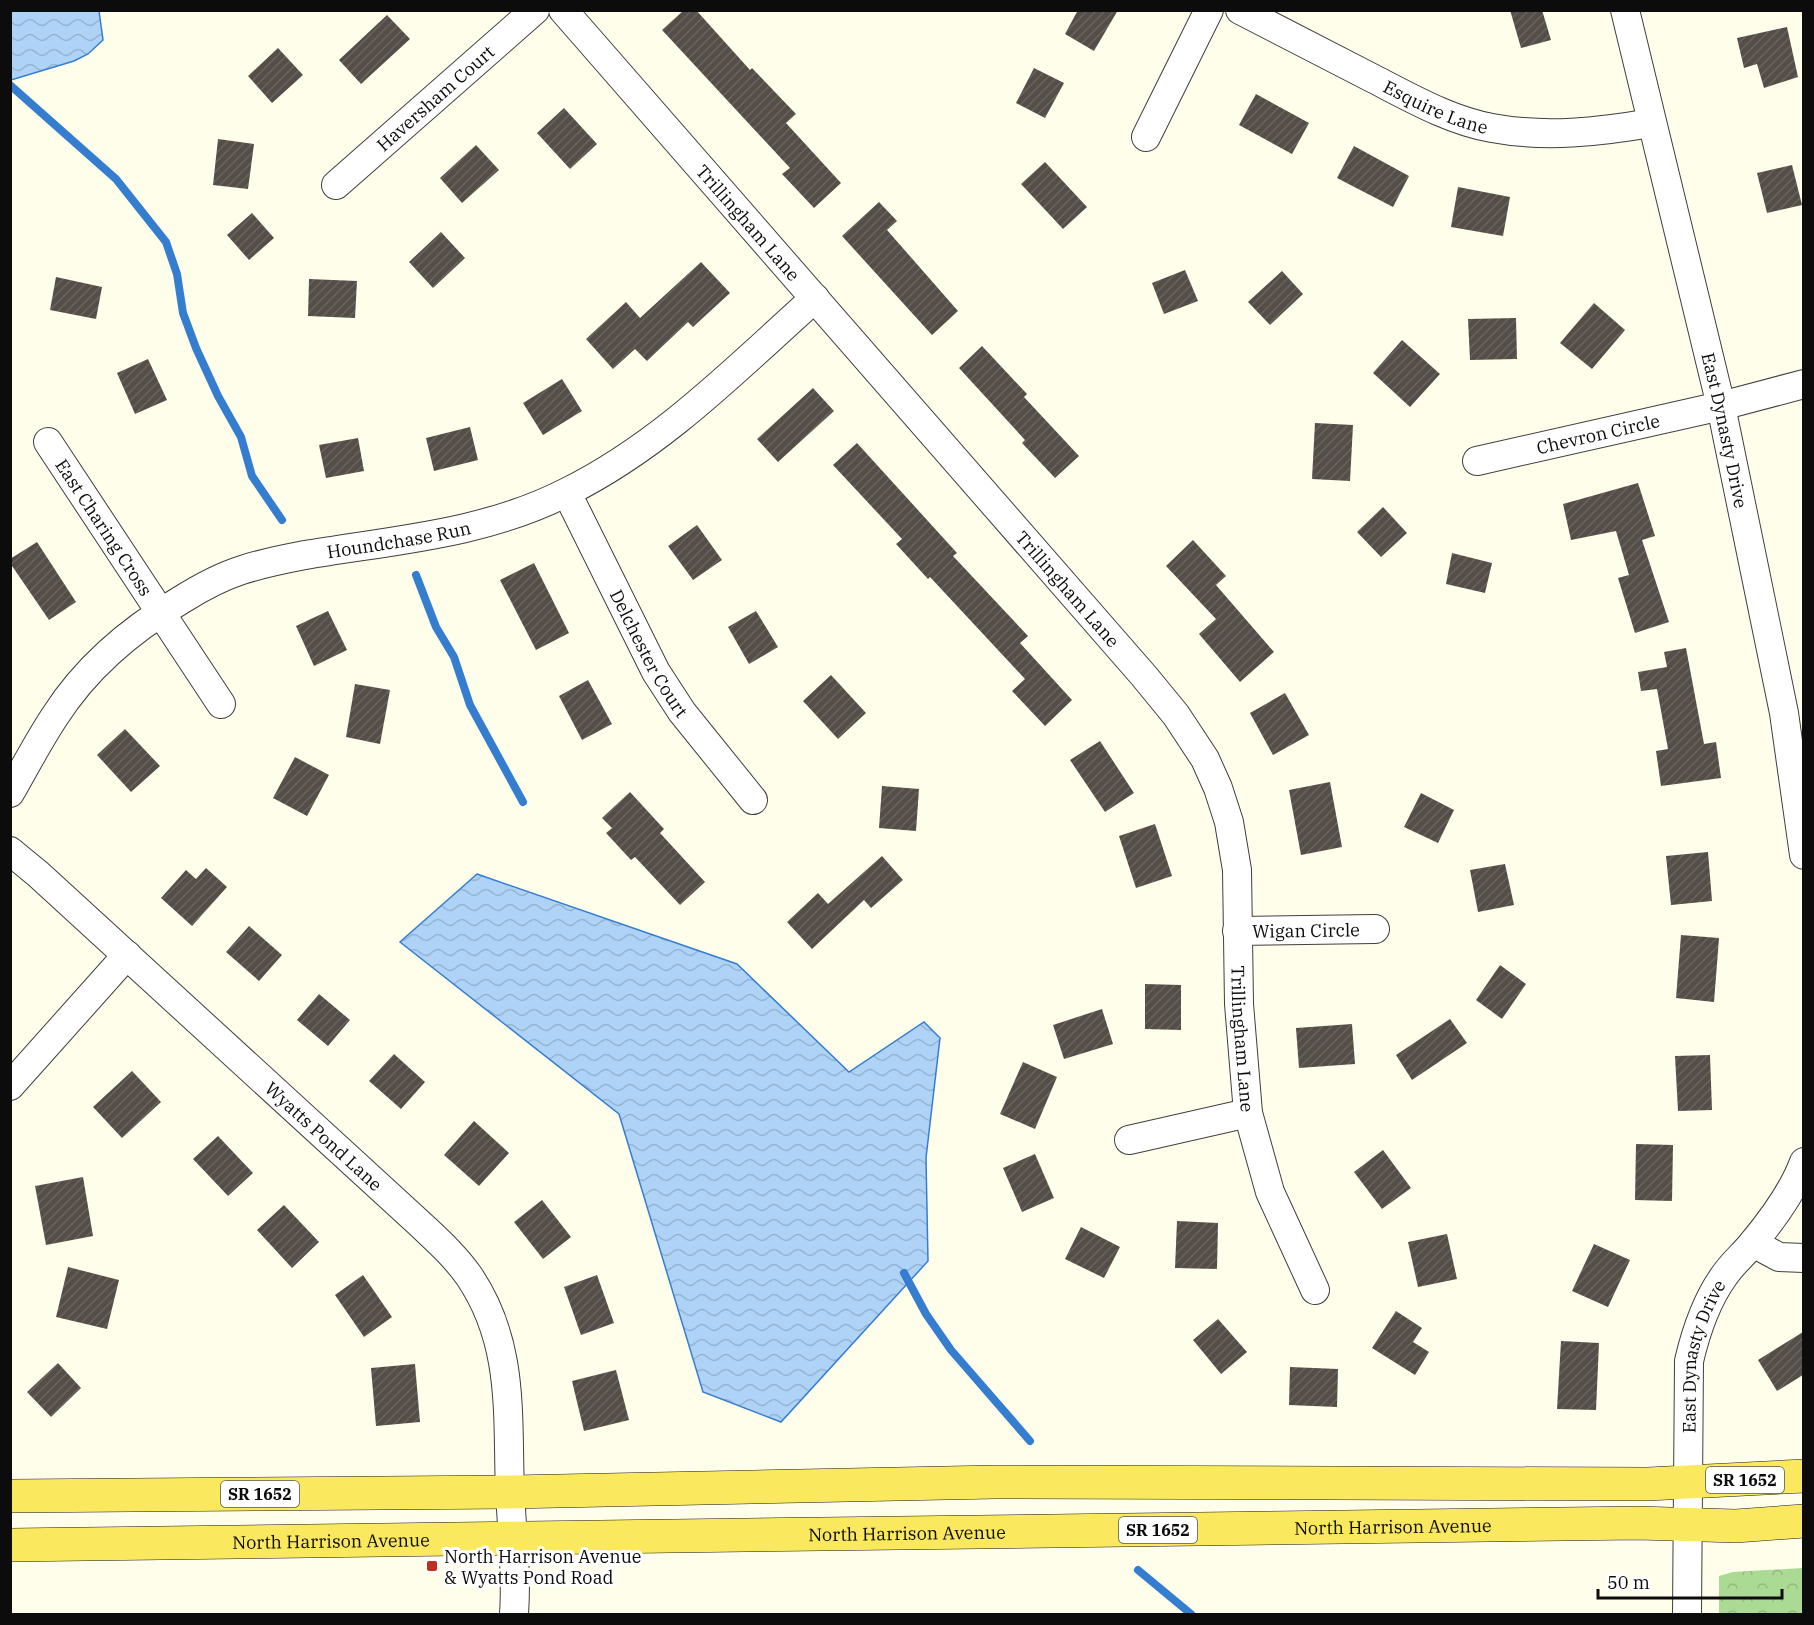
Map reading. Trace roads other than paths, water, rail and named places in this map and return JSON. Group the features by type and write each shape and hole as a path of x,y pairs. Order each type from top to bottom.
{"main road":[{"name":"SR 1652","path":"10,1496 510,1492 995,1482 1687,1483 1803,1476"},
{"name":"North Harrison Avenue","path":"10,1545 1638,1523 1736,1526 1803,1521"}],"street":[{"name":"Haversham Court","path":"336,184 535,10"},
{"name":"Trillingham Lane","path":"563,10 1176,715 1205,759 1218,788 1229,822 1237,870 1239,1004 1248,1113 1270,1192 1315,1290"},
{"path":"1146,136 1209,10"},
{"name":"Esquire Lane","path":"1240,10 1411,98 1450,115 1491,128 1533,133 1575,134 1651,123"},
{"name":"East Dynasty Drive","path":"1625,10 1721,406 1784,713 1803,855"},
{"name":"Houndchase Run","path":"10,793 55,716 86,675 106,653 132,631 161,612 206,585 241,570 305,555 463,530 495,522 567,493 649,443 675,423 815,298"},
{"name":"Chevron Circle","path":"1477,461 1721,406 1803,384"},
{"name":"East Charing Cross","path":"48,442 221,704"},
{"name":"Delchester Court","path":"567,493 656,672 682,712 753,800"},
{"name":"Wyatts Pond Lane","path":"10,851 128,955 419,1223 447,1250 468,1275 494,1325 507,1381 512,1538 516,1581 514,1614"},
{"name":"Wigan Circle","path":"1237,931 1375,929"},
{"path":"10,1086 128,955"},
{"path":"1129,1140 1248,1113"},
{"name":"East Dynasty Drive","path":"1687,1614 1689,1362 1695,1335 1706,1308 1724,1276 1780,1208 1803,1162"},
{"path":"1753,1243 1779,1257 1803,1258"}],"water":[{"path":"11,10 99,11 103,40 88,54 74,61 11,80"},
{"path":"477,874 737,964 849,1072 924,1022 940,1038 926,1158 928,1261 781,1422 703,1392 619,1114 400,942"}],"waterway":[{"path":"10,85 116,179 166,242 177,274 183,313 196,348 218,396 241,437 252,476 282,520"},
{"path":"416,575 436,627 454,657 470,705 523,802"},
{"path":"904,1273 926,1314 951,1350 1030,1441"},
{"path":"1138,1570 1191,1614"}],"place":[{"name":"North Harrison Avenue & Wyatts Pond Road","path":"432,1566"}]}
